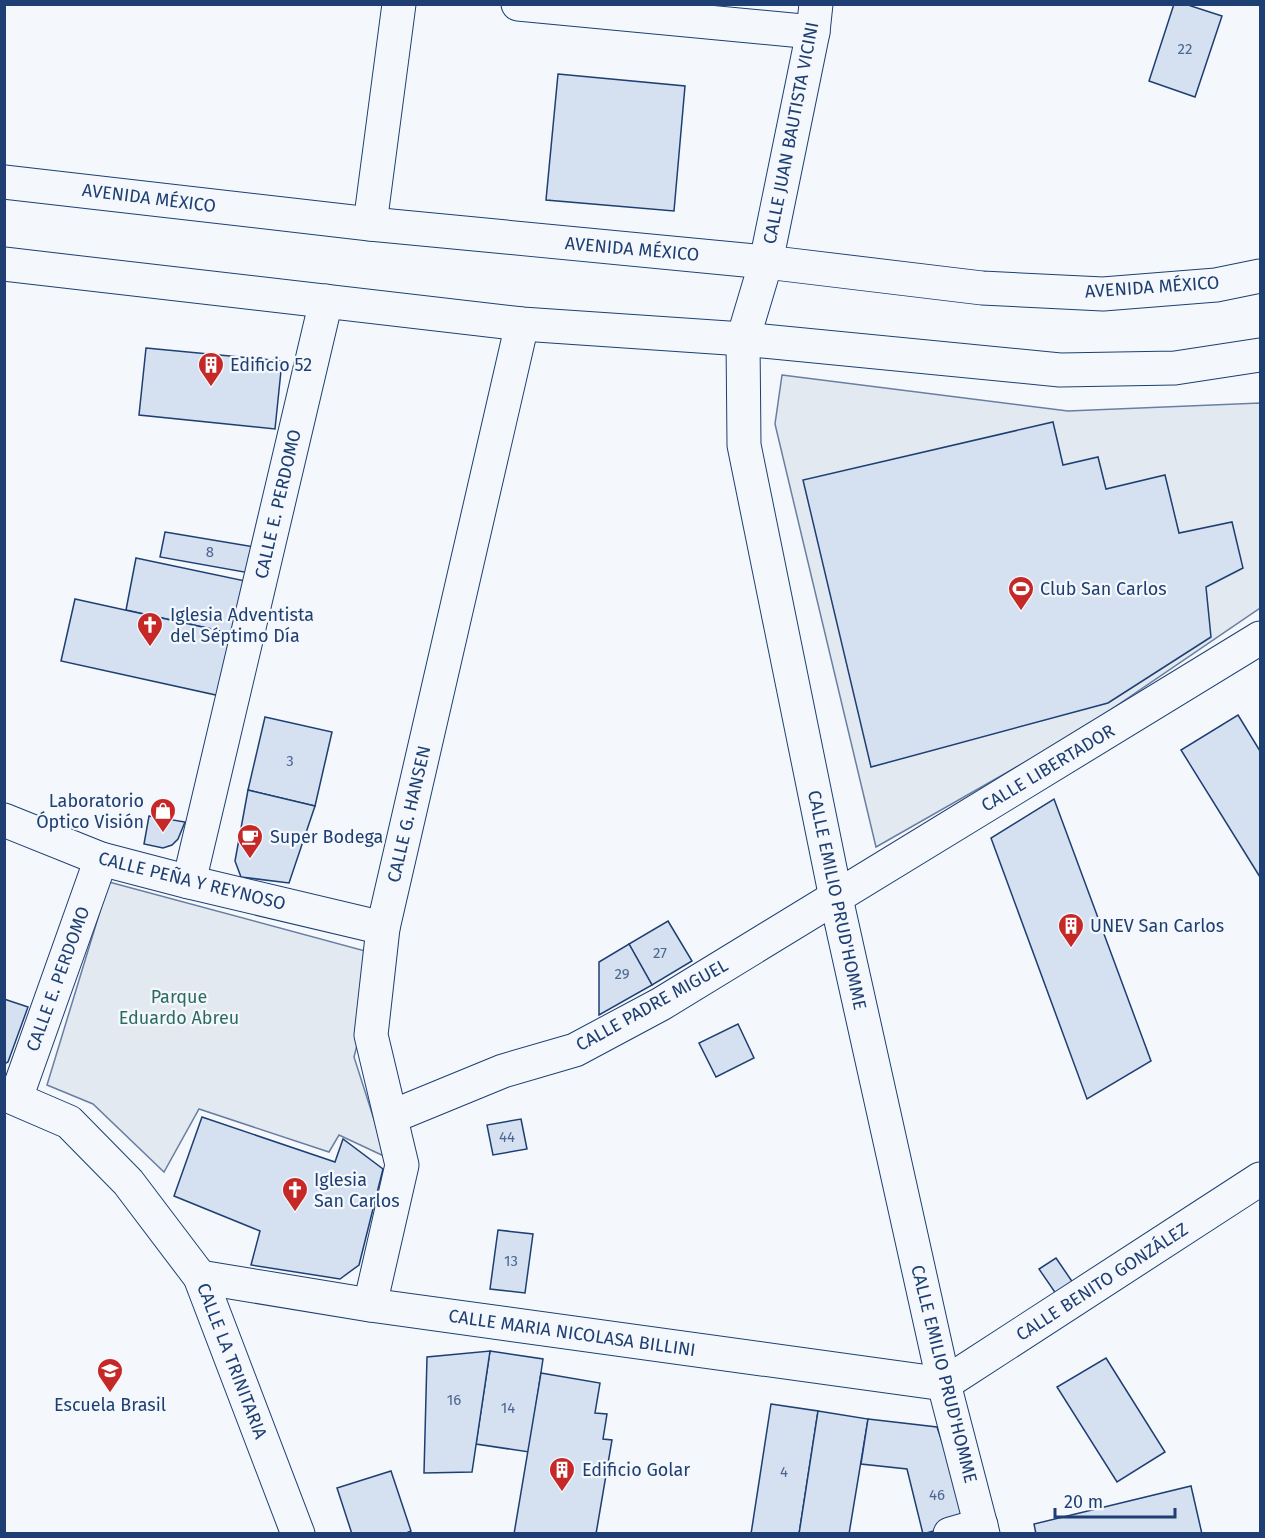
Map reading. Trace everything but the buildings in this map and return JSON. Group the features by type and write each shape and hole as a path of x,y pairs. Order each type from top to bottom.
{"street":[{"path":"369,224 399,4"},
{"path":"518,4 814,18"},
{"name":"CALLE JUAN BAUTISTA VICINI","path":"766,262 814,18"},
{"name":"AVENIDA MÉXICO","path":"4,182 369,224 766,262 982,288 1103,294 1216,285 1260,276"},
{"name":"CALLE EMILIO PRUD'HOMME","path":"766,262 743,339 744,445 836,898 944,1384 982,1529"},
{"path":"4,264 522,324 743,339 1060,370 1174,368 1260,355"},
{"name":"CALLE E. PERDOMO","path":"189,882 326,301"},
{"name":"CALLE G. HANSEN","path":"370,1305 402,1165 370,1035 383,928 522,324"},
{"name":"CALLE LIBERTADOR","path":"836,898 1260,638"},
{"name":"CALLE PEÑA Y REYNOSO","path":"4,820 101,859 383,928"},
{"name":"CALLE E. PERDOMO","path":"10,1096 101,859"},
{"name":"CALLE PADRE MIGUEL","path":"391,1117 503,1071 575,1050 660,1004 836,898"},
{"name":"CALLE LA TRINITARIA","path":"10,1096 69,1122 128,1182 200,1277 298,1533"},
{"name":"CALLE BENITO GONZÁLEZ","path":"944,1384 1260,1179"},
{"name":"CALLE MARIA NICOLASA BILLINI","path":"200,1277 370,1305 944,1384"},
{"path":"950,1533 982,1529"}],"green space":[{"name":"Club San Carlos","path":"782,375 1068,411 1260,403 1260,608 1078,732 876,847 775,424"},
{"name":"Parque Eduardo Abreu","path":"109,882 380,955 354,1057 386,1157 339,1135 329,1152 199,1109 164,1172 93,1104 47,1085"}],"place":[{"name":"Edificio 52","path":"211,388"},
{"name":"Club San Carlos","path":"1021,612"},
{"name":"Iglesia Adventista del Séptimo Día","path":"150,648"},
{"name":"Laboratorio Óptico Visión","path":"163,834"},
{"name":"Super Bodega","path":"250,860"},
{"name":"UNEV San Carlos","path":"1071,949"},
{"name":"Iglesia San Carlos","path":"295,1213"},
{"name":"Escuela Brasil","path":"110,1394"},
{"name":"Edificio Golar","path":"562,1493"}]}
